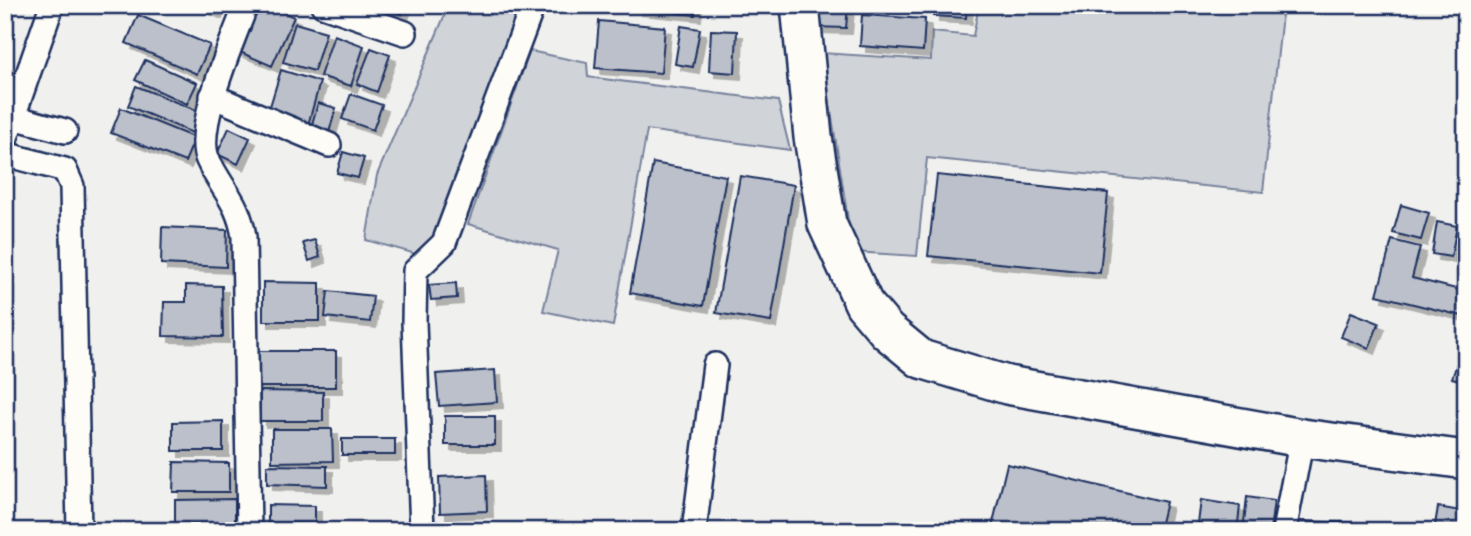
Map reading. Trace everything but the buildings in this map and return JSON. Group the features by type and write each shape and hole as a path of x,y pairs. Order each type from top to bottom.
{"main road":[{"path":"800,5 813,137 827,223 864,304 887,331 920,359 1007,385 1302,438 1466,460"}],"street":[{"path":"5,140 52,5"},
{"path":"246,5 212,96 203,145 208,160 242,216 249,531"},
{"path":"323,5 405,33"},
{"path":"422,531 414,322 415,271 444,243 533,5"},
{"path":"212,96 329,145"},
{"path":"13,117 65,131"},
{"path":"5,154 65,170 72,186 79,531"},
{"path":"694,531 715,365"},
{"path":"1284,531 1302,438"}],"shaded area":[{"path":"449,5 500,5 524,15 446,233 416,254 366,240 377,175"},
{"path":"979,5 1283,5 1263,192 927,158 917,256 853,252 822,53 931,60 932,32 973,36"},
{"path":"530,51 587,63 588,77 778,101 790,150 647,130 613,326 543,311 558,250 468,224"}]}
